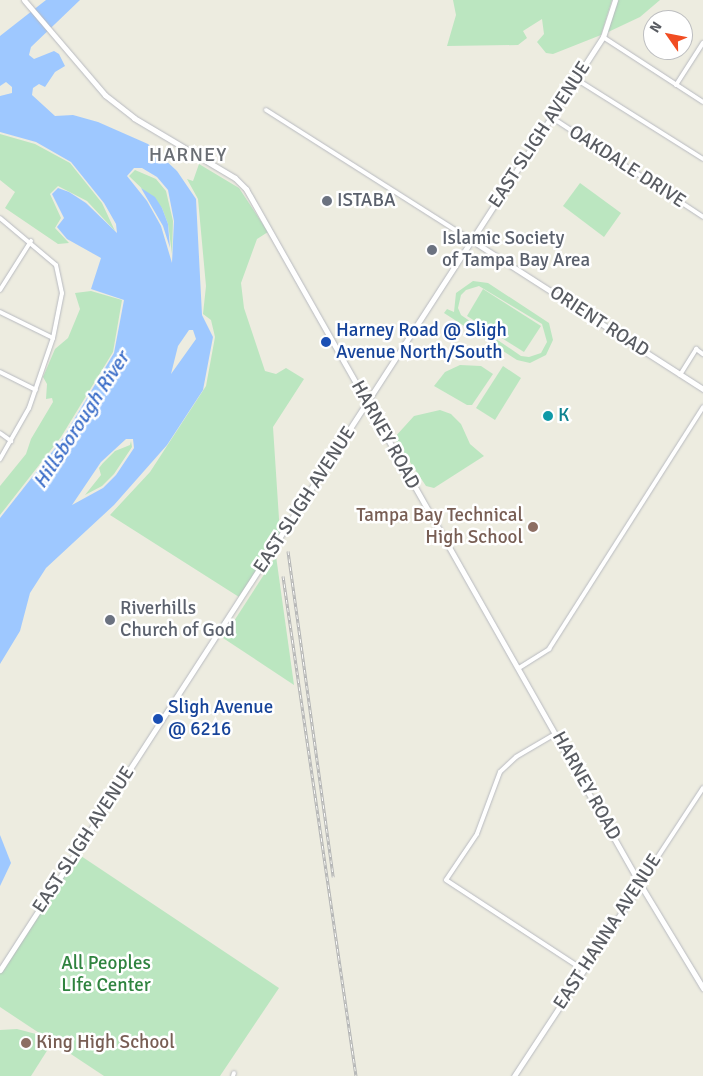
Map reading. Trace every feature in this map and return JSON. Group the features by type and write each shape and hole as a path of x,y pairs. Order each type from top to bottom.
{"street":[{"name":"HARNEY ROAD","path":"24,0 105,95 134,118 235,178 246,189 557,733 640,884 703,988"},
{"name":"EAST SLIGH AVENUE","path":"0,970 603,37 615,0"},
{"path":"603,37 703,102"},
{"path":"676,85 703,44"},
{"path":"576,78 703,160"},
{"name":"ORIENT ROAD","path":"266,110 472,240 703,390"},
{"name":"OAKDALE DRIVE","path":"551,118 703,217"},
{"path":"0,218 31,242 56,265 62,293 53,338 36,390 0,459"},
{"path":"0,290 31,242"},
{"path":"0,312 53,338"},
{"path":"680,374 696,349 703,354"},
{"path":"0,372 36,390"},
{"path":"519,668 549,650 703,407"},
{"path":"0,433 11,441"},
{"path":"557,733 516,757 500,772 476,834 446,880 582,969"},
{"name":"EAST HANNA AVENUE","path":"514,1076 582,969 703,788"}],"green space":[{"path":"453,0 612,0 601,35 553,54 546,53 537,42 544,34 542,19 523,31 527,38 518,45 447,46 456,15"},
{"path":"617,0 660,0 648,10 643,10 643,14 640,17 606,33"},
{"path":"0,134 35,144 70,163 102,203 115,231 87,201 58,186 50,194 61,218 55,228 69,243 58,244 5,208 15,192 0,180"},
{"path":"199,164 239,188 268,232 257,239 241,283 244,308 265,371 276,374 286,368 304,379 273,427 280,534 239,597 110,515 150,472 206,386 215,337 211,320 203,314 206,286 198,199 187,179 193,181"},
{"path":"135,170 156,179 166,191 173,221 172,254 168,224 162,208 129,176"},
{"path":"580,183 621,213 604,237 563,206"},
{"path":"473,281 488,283 549,323 553,340 546,355 530,363 517,360 444,313 447,309 454,312 456,293","holes":["479,286 542,324 547,342 541,353 529,357 521,356 461,315 458,308 461,295 466,290"]},
{"path":"483,289 541,326 524,352 467,316"},
{"path":"91,291 122,300 113,352 61,437 0,515 0,486 26,454 31,439 53,402 52,398 46,399 47,384 43,377 55,349 68,338 80,309 75,293"},
{"path":"460,365 481,366 493,374 472,405 467,405 434,386 445,372"},
{"path":"503,366 521,378 495,420 476,408"},
{"path":"440,410 451,414 461,424 470,444 484,456 434,488 426,486 394,438 414,416"},
{"path":"131,441 132,447 114,474 102,486 85,495 101,475 99,468 103,463 115,451 130,445"},
{"path":"276,556 294,685 223,638"},
{"name":"All Peoples LIfe Center","path":"78,854 279,988 220,1076 104,1076 0,1007 0,973"},
{"path":"17,1029 36,1034 50,1046 31,1076 0,1076 0,1030"}],"water":[{"name":"Hillsborough River","path":"46,0 80,0 31,47 29,55 34,59 54,51 59,54 65,66 55,72 45,87 39,84 33,88 32,95 55,116 73,115 98,122 148,144 177,171 196,199 202,315 213,337 203,390 167,445 114,505 46,568 30,593 20,631 0,664 0,518 63,438 114,353 124,300 91,289 101,258 67,239 57,227 64,218 52,194 58,188 69,192 86,203 117,233 116,224 104,203 71,162 36,142 0,132 0,96 12,93 12,87 6,82 0,86 0,36","holes":["134,168 142,168 157,177 168,190 174,221 172,263 161,226 147,201 127,176","189,330 193,330 196,339 171,374 178,346","126,439 133,439 134,448 116,475 103,488 72,505 101,462"]},
{"path":"141,188 155,197 162,208 168,224 170,248 163,226"},
{"path":"0,835 11,863 0,886"}],"railway":[{"path":"288,551 333,877"},
{"path":"283,576 356,1076"}],"place":[{"name":"ISTABA","path":"327,201"},
{"name":"Islamic Society of Tampa Bay Area","path":"432,250"},
{"name":"Harney Road @ Sligh Avenue North/South","path":"326,342"},
{"name":"K","path":"548,416"},
{"name":"Tampa Bay Technical High School","path":"533,527"},
{"name":"Riverhills Church of God","path":"110,620"},
{"name":"Sligh Avenue @ 6216","path":"158,719"},
{"name":"King High School","path":"26,1043"}],"district":[{"name":"HARNEY","path":"188,154"}]}
